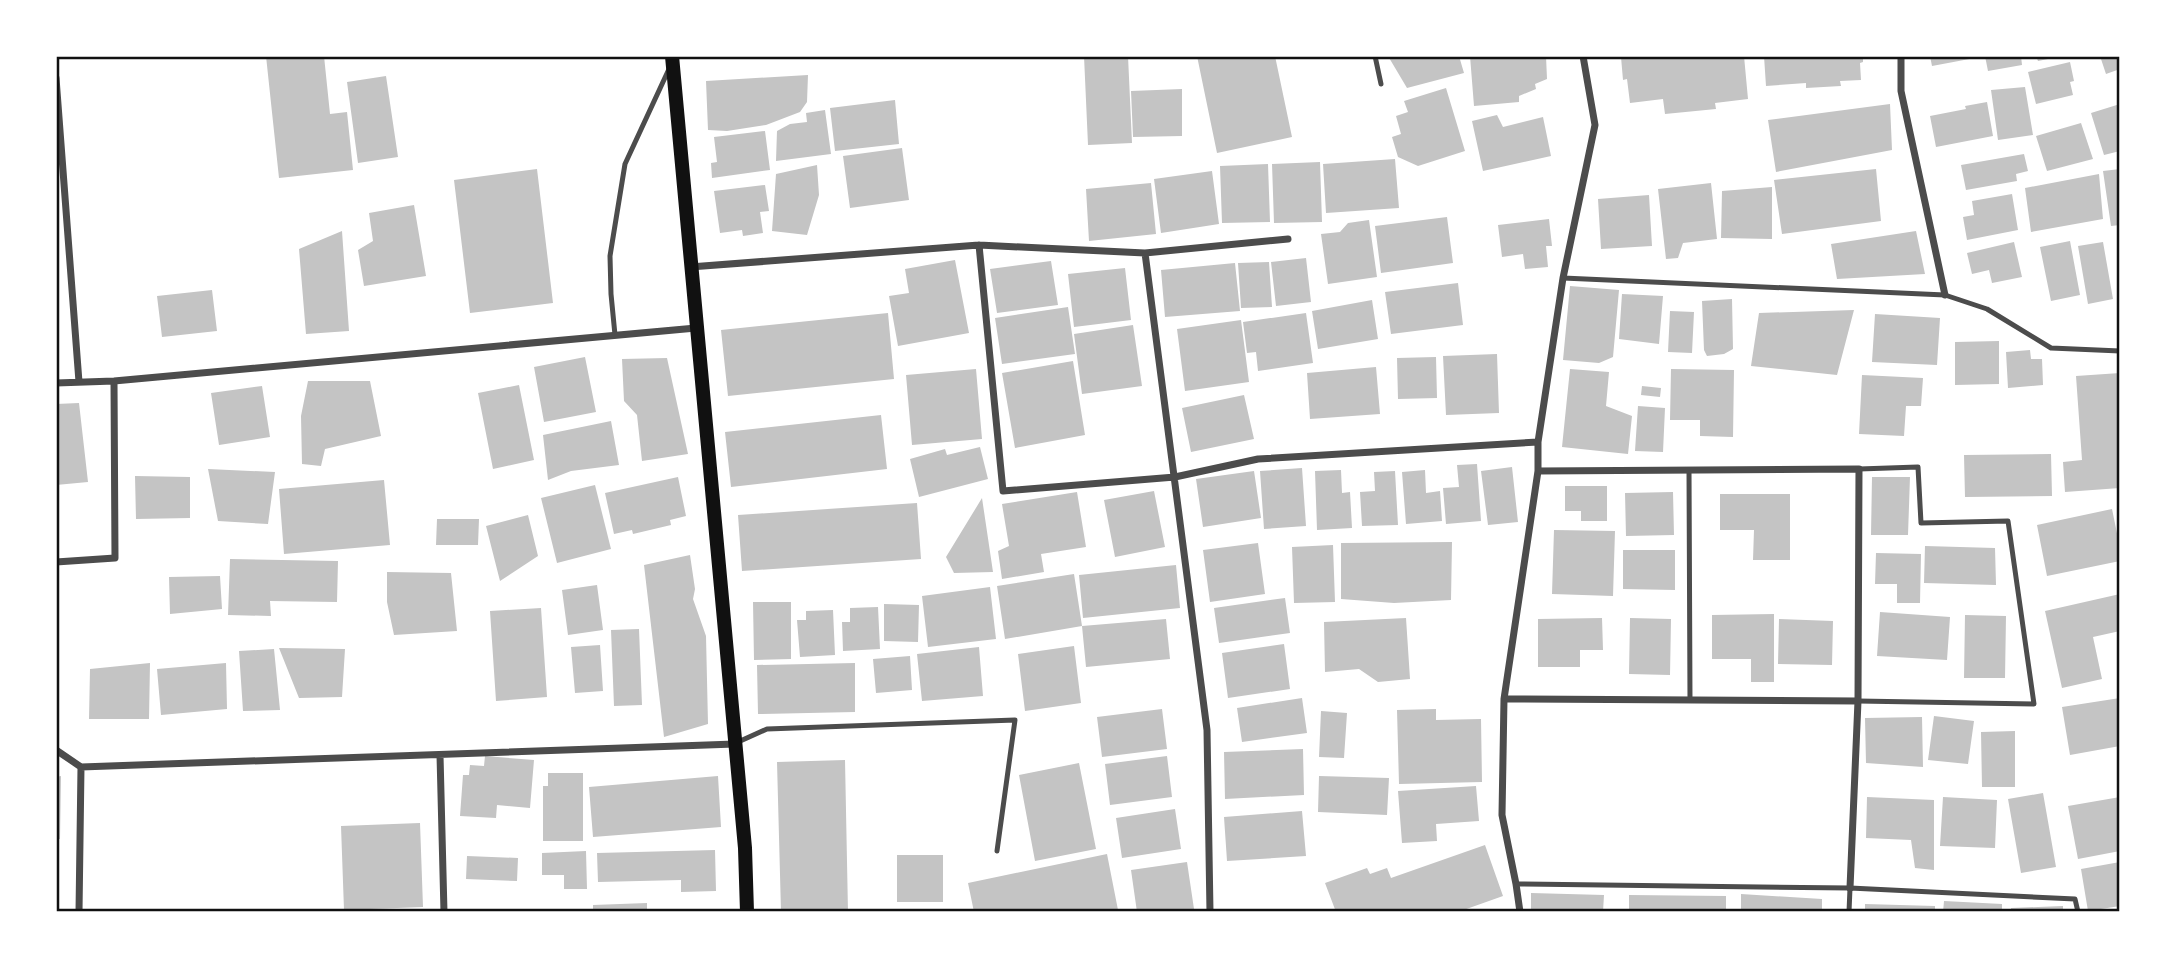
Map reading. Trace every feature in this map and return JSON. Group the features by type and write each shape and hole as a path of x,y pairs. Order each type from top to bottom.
{"main road":[{"path":"672,59 745,848 747,912"}],"street":[{"path":"1520,912 1502,816 1504,698 1563,278 1595,125 1583,56"},
{"path":"1901,56 1901,91 1945,295"},
{"path":"56,78 79,382"},
{"path":"690,267 979,245 1145,253 1288,239"},
{"path":"979,245 1003,491 1175,477 1258,459 1538,442"},
{"path":"1145,253 1207,730 1210,912"},
{"path":"56,383 114,382 696,328"},
{"path":"56,562 115,558 114,382"},
{"path":"1538,471 1859,468 1858,701 1850,888"},
{"path":"1504,698 1858,701"},
{"path":"56,750 81,767 735,744"},
{"path":"440,755 444,912"},
{"path":"79,912 81,767"}],"lane":[{"path":"1375,56 1381,84"},
{"path":"615,335 610,256 625,164 672,59"},
{"path":"1563,278 1945,295 1987,309 2051,348 2120,351"},
{"path":"1858,701 2034,704 2008,520 1921,523 1918,467 1859,468"},
{"path":"1689,470 1690,700"},
{"path":"735,744 766,729 1015,720 998,852"},
{"path":"1516,884 1850,888 2075,899 2078,912"},
{"path":"1849,912 1850,888"}],"building":[{"path":"266,56 324,56 330,114 347,112 353,170 279,178"},
{"path":"1084,56 1128,56 1132,143 1088,145"},
{"path":"1197,56 1275,56 1292,137 1217,153"},
{"path":"1388,56 1459,56 1464,73 1407,88"},
{"path":"1470,56 1546,56 1547,79 1535,84 1536,89 1519,96 1519,102 1474,106"},
{"path":"1744,56 1748,99 1715,103 1716,109 1665,114 1663,99 1630,103 1627,79 1623,80 1621,57"},
{"path":"1764,56 1863,56 1863,62 1860,63 1861,80 1840,81 1841,86 1806,88 1806,83 1766,86"},
{"path":"1930,56 1980,56 1980,57 1932,66"},
{"path":"1985,56 2021,56 2022,65 1988,71"},
{"path":"2036,56 2058,56 2058,57 2038,61"},
{"path":"2100,56 2120,56 2120,69 2106,74"},
{"path":"2070,62 2074,81 2070,82 2073,95 2036,104 2028,72"},
{"path":"808,75 807,102 800,112 766,125 727,131 708,130 706,81"},
{"path":"386,76 398,157 358,163 347,82"},
{"path":"2025,87 2033,135 1998,140 1991,90"},
{"path":"1446,88 1465,151 1418,166 1398,157 1392,137 1401,134 1396,116 1408,112 1404,101"},
{"path":"1182,89 1182,136 1133,137 1131,91"},
{"path":"895,100 899,144 835,151 830,108"},
{"path":"1987,102 1993,136 1936,147 1930,116"},
{"path":"1890,104 1892,150 1776,172 1768,120"},
{"path":"2120,104 2120,151 2104,155 2091,113"},
{"path":"825,110 831,154 776,161 777,131 790,124 807,122 806,113"},
{"path":"1497,115 1503,127 1543,117 1551,156 1483,171 1472,121"},
{"path":"2081,123 2093,159 2047,171 2036,136"},
{"path":"765,131 770,170 712,178 711,163 717,162 714,137"},
{"path":"902,148 909,200 850,208 843,156"},
{"path":"2024,154 2028,171 2016,174 2017,181 1966,190 1961,165"},
{"path":"1395,159 1399,208 1326,213 1323,164"},
{"path":"1320,162 1322,222 1274,223 1272,164"},
{"path":"1268,164 1270,222 1222,223 1220,166"},
{"path":"817,165 819,195 807,235 772,231 776,174"},
{"path":"537,169 553,303 470,313 454,180"},
{"path":"1876,169 1881,221 1782,234 1774,180"},
{"path":"2120,169 2120,225 2111,226 2103,171"},
{"path":"1212,171 1219,224 1161,233 1154,179"},
{"path":"2099,174 2103,219 2031,232 2025,188"},
{"path":"1151,183 1156,234 1089,241 1086,189"},
{"path":"1711,183 1717,239 1683,243 1678,258 1666,259 1658,189"},
{"path":"765,185 769,211 760,212 763,233 743,236 742,230 720,233 714,191"},
{"path":"1772,187 1772,239 1721,238 1722,191"},
{"path":"2012,194 2018,230 1967,240 1963,217 1974,215 1972,201"},
{"path":"1649,195 1652,246 1601,249 1598,199"},
{"path":"414,205 426,276 364,286 358,250 373,241 369,213"},
{"path":"1447,217 1453,263 1381,273 1375,226"},
{"path":"1549,219 1552,246 1546,246 1548,267 1525,269 1523,254 1502,257 1498,225"},
{"path":"1369,220 1377,277 1328,284 1321,234 1340,232 1348,223"},
{"path":"342,231 349,331 306,334 299,249"},
{"path":"1916,231 1925,274 1837,279 1831,244"},
{"path":"2070,241 2080,295 2051,301 2040,247"},
{"path":"2014,242 2022,277 1992,283 1989,270 1972,274 1967,253"},
{"path":"2103,242 2113,299 2088,304 2078,246"},
{"path":"1306,258 1311,302 1276,306 1271,262"},
{"path":"955,260 969,333 898,346 889,296 909,293 905,269"},
{"path":"1051,261 1058,305 997,313 990,269"},
{"path":"1269,262 1272,307 1241,308 1238,263"},
{"path":"1235,263 1240,311 1165,317 1161,270"},
{"path":"1125,268 1131,320 1074,327 1068,274"},
{"path":"1458,283 1463,325 1391,334 1385,292"},
{"path":"1570,286 1619,290 1613,357 1599,363 1563,360"},
{"path":"212,290 217,331 162,337 157,296"},
{"path":"1622,294 1663,296 1659,344 1619,339"},
{"path":"1732,299 1733,349 1724,354 1707,356 1704,350 1702,301"},
{"path":"1372,300 1378,339 1318,349 1312,311"},
{"path":"1068,307 1075,354 1002,364 995,318"},
{"path":"1854,310 1837,375 1751,366 1759,313"},
{"path":"1670,311 1694,312 1692,353 1668,352"},
{"path":"888,313 894,379 728,396 721,330"},
{"path":"1306,313 1313,363 1258,371 1256,352 1247,353 1243,322"},
{"path":"1875,314 1940,318 1937,365 1872,362"},
{"path":"1241,320 1249,382 1185,391 1177,329"},
{"path":"1133,325 1142,386 1082,394 1074,334"},
{"path":"1999,341 1999,384 1955,385 1955,342"},
{"path":"2030,350 2031,359 2042,359 2043,385 2008,388 2006,352"},
{"path":"1497,354 1499,413 1446,415 1443,356"},
{"path":"585,357 596,412 544,422 534,367"},
{"path":"1436,357 1437,398 1398,399 1397,358"},
{"path":"667,358 688,454 642,461 637,415 624,401 622,359"},
{"path":"1073,361 1085,435 1015,448 1002,373"},
{"path":"1376,367 1380,414 1310,419 1307,373"},
{"path":"976,369 982,439 912,445 906,375"},
{"path":"1570,369 1609,372 1606,406 1632,416 1628,454 1562,447"},
{"path":"1671,369 1734,370 1733,437 1700,436 1700,420 1670,420"},
{"path":"2120,373 2120,488 2065,492 2063,462 2082,460 2076,376"},
{"path":"1862,375 1923,378 1921,406 1906,406 1904,436 1859,434"},
{"path":"308,381 370,381 381,436 325,449 321,466 302,464 301,416"},
{"path":"519,385 534,460 493,469 478,393"},
{"path":"262,386 270,437 219,445 211,393"},
{"path":"1642,386 1661,388 1660,397 1641,395"},
{"path":"1244,395 1254,439 1191,452 1182,408"},
{"path":"79,403 88,482 56,485 56,404"},
{"path":"1638,406 1665,408 1663,452 1635,451"},
{"path":"881,415 887,469 731,487 725,432"},
{"path":"611,421 619,465 571,471 548,480 543,435"},
{"path":"980,447 988,479 919,497 910,459 945,449 947,455"},
{"path":"2051,454 2052,496 1965,497 1964,455"},
{"path":"1477,464 1481,521 1446,524 1443,488 1459,487 1457,465"},
{"path":"1512,467 1518,522 1488,525 1481,471"},
{"path":"1302,468 1306,526 1264,529 1260,471"},
{"path":"208,469 275,472 268,524 218,521"},
{"path":"1341,470 1342,493 1350,492 1352,528 1317,530 1315,471"},
{"path":"1425,470 1426,493 1440,491 1442,521 1406,524 1402,472"},
{"path":"1254,471 1261,518 1203,527 1196,479"},
{"path":"1395,471 1398,525 1362,526 1360,492 1375,491 1374,472"},
{"path":"135,476 190,477 190,518 136,519"},
{"path":"678,477 686,516 670,520 671,525 633,534 632,530 614,534 605,493"},
{"path":"1872,477 1910,477 1908,535 1871,535"},
{"path":"384,480 390,545 284,554 279,489"},
{"path":"595,485 611,549 557,563 541,498"},
{"path":"1565,486 1607,486 1607,521 1581,521 1581,511 1565,511"},
{"path":"1154,491 1165,547 1115,557 1104,500"},
{"path":"1077,492 1086,547 1041,554 1044,572 1002,579 998,551 1009,546 1002,504"},
{"path":"1673,492 1674,535 1626,536 1625,493"},
{"path":"1720,494 1790,494 1790,560 1753,560 1754,530 1720,530"},
{"path":"982,498 993,572 954,573 946,557"},
{"path":"917,503 921,559 742,571 738,515"},
{"path":"2112,509 2120,561 2047,576 2037,525"},
{"path":"528,515 538,556 500,581 486,526"},
{"path":"437,519 479,519 478,545 436,545"},
{"path":"1554,530 1615,531 1613,596 1552,594"},
{"path":"1452,542 1451,600 1394,603 1341,599 1341,543"},
{"path":"1258,543 1265,594 1210,602 1203,550"},
{"path":"1333,545 1335,602 1294,603 1292,547"},
{"path":"1925,546 1995,548 1996,585 1924,583"},
{"path":"1623,550 1675,550 1675,590 1623,589"},
{"path":"1876,553 1921,554 1920,603 1897,603 1897,584 1875,584"},
{"path":"690,555 695,589 693,599 706,636 708,724 664,737 644,565"},
{"path":"230,559 338,561 337,602 270,601 271,616 228,615"},
{"path":"1176,565 1180,608 1083,618 1079,575"},
{"path":"387,572 451,573 457,631 394,635 387,602"},
{"path":"1074,574 1082,626 1005,639 997,586"},
{"path":"220,576 222,609 170,614 169,577"},
{"path":"597,585 603,630 568,635 562,590"},
{"path":"990,587 996,639 928,647 922,596"},
{"path":"2120,594 2120,631 2093,637 2102,679 2062,688 2045,611"},
{"path":"1285,598 1290,633 1219,643 1214,608"},
{"path":"753,602 791,602 791,659 754,660"},
{"path":"884,604 919,605 918,642 884,641"},
{"path":"878,607 880,649 843,651 842,622 850,622 850,608"},
{"path":"541,608 547,697 496,701 490,611"},
{"path":"833,610 835,655 800,657 797,620 806,620 806,611"},
{"path":"1880,612 1950,617 1947,660 1877,656"},
{"path":"1774,614 1774,682 1751,682 1751,659 1712,659 1712,615"},
{"path":"1965,615 2006,616 2005,678 1964,678"},
{"path":"1406,618 1410,679 1378,682 1359,669 1325,672 1324,622"},
{"path":"1602,618 1603,650 1580,650 1580,667 1538,667 1538,619"},
{"path":"1630,618 1671,619 1670,675 1629,674"},
{"path":"1166,619 1170,659 1086,667 1082,626"},
{"path":"1779,619 1833,621 1832,665 1778,664"},
{"path":"639,629 642,705 614,706 611,630"},
{"path":"1284,644 1290,689 1228,698 1222,653"},
{"path":"600,645 603,691 575,693 571,647"},
{"path":"1074,646 1081,703 1025,711 1018,654"},
{"path":"979,647 983,696 922,701 917,654"},
{"path":"279,648 345,649 342,697 299,698"},
{"path":"274,649 280,710 243,711 239,651"},
{"path":"910,656 912,690 876,693 873,659"},
{"path":"150,663 149,719 89,719 90,669"},
{"path":"226,663 227,709 161,715 157,669"},
{"path":"855,663 855,712 758,714 757,665"},
{"path":"1302,698 1307,733 1242,742 1237,708"},
{"path":"2120,698 2120,746 2070,755 2062,707"},
{"path":"1162,709 1167,749 1102,757 1097,717"},
{"path":"1436,709 1436,720 1481,719 1482,782 1399,784 1397,710"},
{"path":"1321,711 1347,713 1344,758 1319,757"},
{"path":"1934,716 1974,721 1968,764 1928,760"},
{"path":"1922,717 1923,767 1866,763 1865,718"},
{"path":"2015,731 2015,787 1982,787 1981,732"},
{"path":"1303,749 1304,795 1225,799 1224,752"},
{"path":"485,756 534,760 530,808 497,805 496,818 460,816 463,775 469,775 470,765 484,766"},
{"path":"1167,756 1172,797 1110,805 1105,764"},
{"path":"845,760 848,912 781,912 777,762"},
{"path":"1079,763 1096,849 1035,861 1019,775"},
{"path":"548,773 583,773 583,841 543,841 543,786 548,786"},
{"path":"61,776 60,839 56,839 56,777"},
{"path":"718,776 721,827 593,837 589,787"},
{"path":"1319,776 1389,778 1387,815 1318,812"},
{"path":"1476,786 1479,821 1436,824 1437,841 1402,843 1398,791"},
{"path":"2043,793 2056,867 2021,873 2008,799"},
{"path":"1867,797 1934,800 1934,870 1915,868 1911,840 1866,838"},
{"path":"1943,797 1997,800 1995,848 1940,846"},
{"path":"2120,797 2120,851 2078,859 2068,806"},
{"path":"1175,809 1181,849 1122,858 1116,818"},
{"path":"1302,811 1306,856 1227,861 1224,817"},
{"path":"420,823 423,907 344,910 341,826"},
{"path":"1485,845 1503,896 1458,912 1336,912 1325,883 1367,868 1370,874 1387,868 1391,878"},
{"path":"715,850 716,891 681,892 681,880 598,882 597,853"},
{"path":"586,851 587,889 564,889 564,875 542,875 542,853"},
{"path":"1107,854 1118,910 974,912 968,883"},
{"path":"897,855 943,855 943,902 897,902"},
{"path":"467,856 518,858 517,881 466,879"},
{"path":"1187,862 1194,909 1137,912 1131,870"},
{"path":"2120,862 2120,906 2088,911 2081,869"},
{"path":"1531,893 1604,895 1603,912 1531,912"},
{"path":"1741,894 1822,899 1822,912 1741,912"},
{"path":"1629,895 1726,896 1726,912 1629,912"},
{"path":"1944,901 2002,904 2002,912 1943,912"},
{"path":"647,903 647,912 593,912 593,905"},
{"path":"1865,904 1935,906 1935,912 1865,912"},
{"path":"2063,906 2063,912 2011,912 2011,908"}]}
